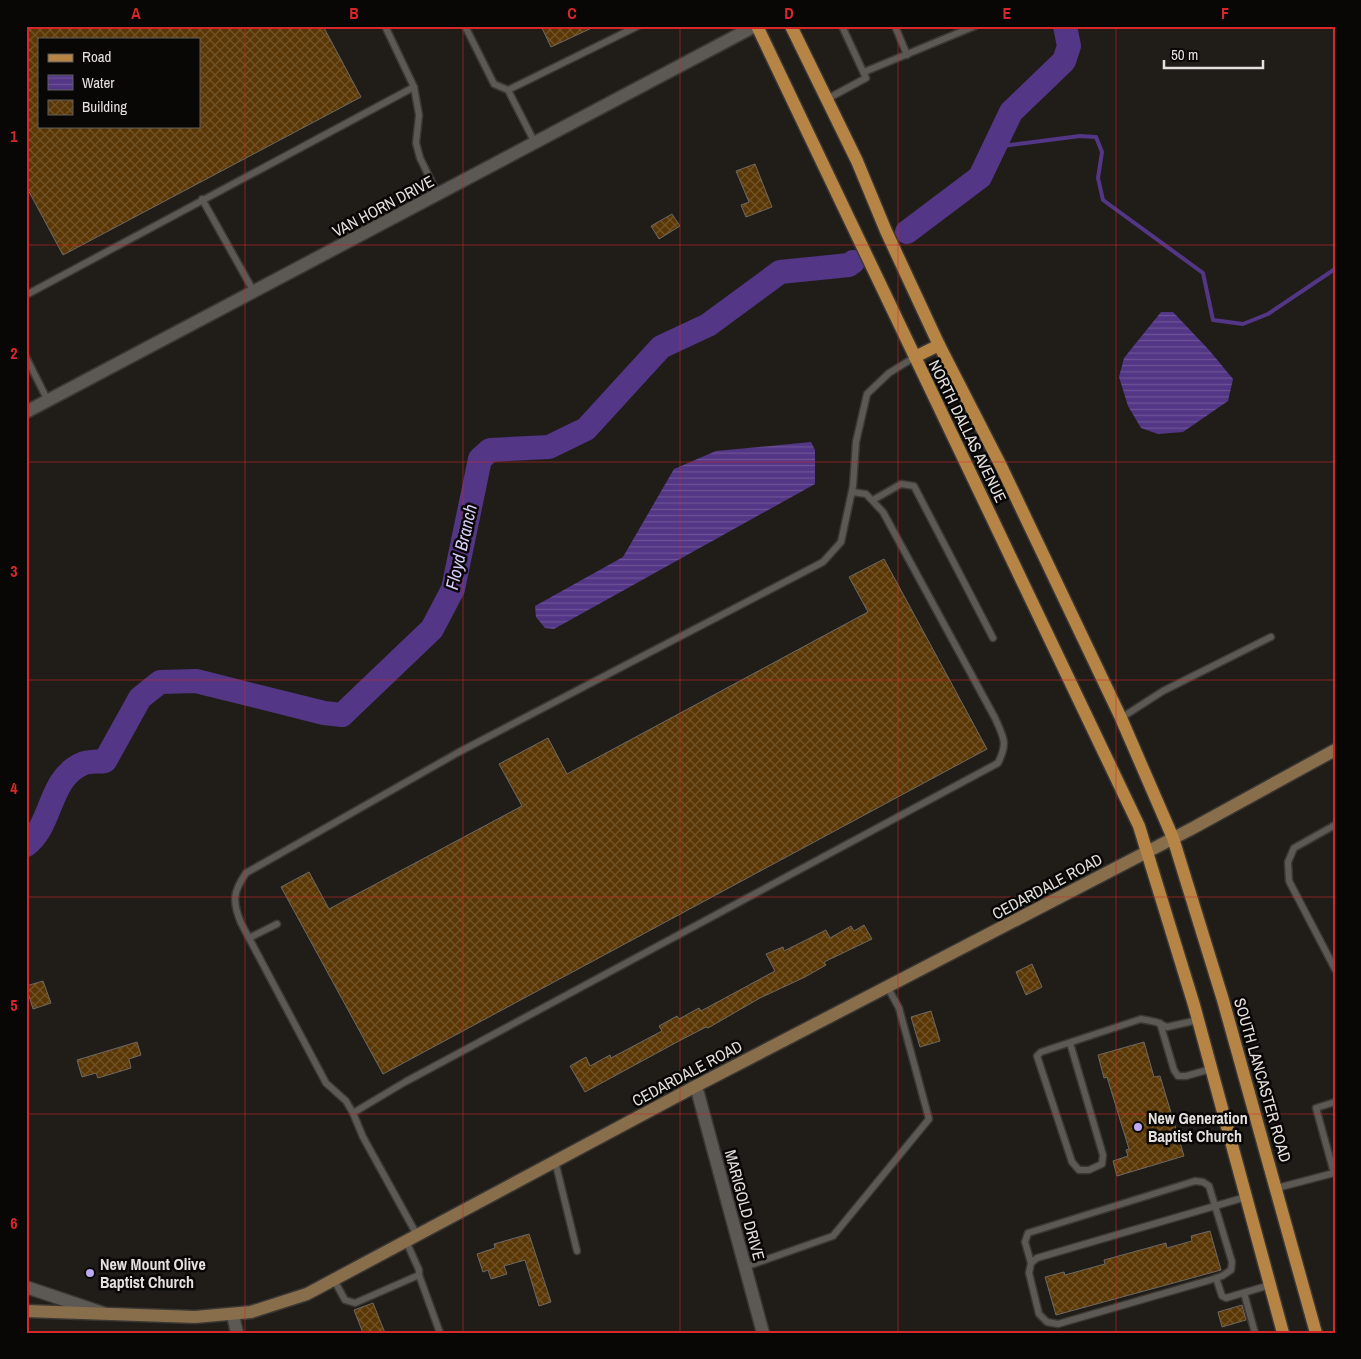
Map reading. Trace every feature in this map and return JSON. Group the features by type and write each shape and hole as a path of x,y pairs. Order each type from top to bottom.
{"main road":[{"name":"NORTH DALLAS AVENUE","path":"756,26 1104,753 1148,851"},
{"name":"NORTH DALLAS AVENUE","path":"791,26 857,161 886,231 939,345 1001,466 1121,718 1173,838"},
{"path":"915,357 939,345"},
{"name":"SOUTH LANCASTER ROAD","path":"1173,838 1277,1188 1316,1333"},
{"path":"1148,851 1198,1020 1283,1333"}],"street":[{"name":"VAN HORN DRIVE","path":"26,412 756,26"},
{"name":"CEDARDALE ROAD","path":"26,1311 195,1317 232,1315 251,1312 308,1294 696,1086 888,988 1173,838 1335,750"},
{"name":"MARIGOLD DRIVE","path":"696,1086 763,1333"},
{"path":"26,1287 107,1314"},
{"path":"232,1315 237,1333"}],"lane":[{"path":"385,26 414,87 419,114 416,143 420,158 438,195"},
{"path":"465,26 494,84 508,90 536,144"},
{"path":"508,90 638,26"},
{"path":"826,99 866,78 842,26"},
{"path":"895,26 907,55"},
{"path":"864,72 975,26"},
{"path":"26,295 414,87"},
{"path":"202,199 254,292"},
{"path":"26,356 48,401"},
{"path":"440,1333 419,1275 420,1270 412,1238 362,1137 353,1113 346,1101 326,1083 249,938 235,908 236,889 246,873 460,752 823,562 842,542 852,492 856,442 866,394 889,373 915,357"},
{"path":"873,500 901,484 914,486 993,638"},
{"path":"353,1113 414,1077 998,764 1005,740 995,718 883,512 866,494 852,492"},
{"path":"1121,718 1163,691 1271,637"},
{"path":"1335,825 1294,848 1288,862 1289,881 1335,969"},
{"path":"249,938 277,924"},
{"path":"745,1267 833,1236 929,1119 898,1008 888,988"},
{"path":"1070,1043 1103,1155 1102,1164 1089,1170 1079,1170 1072,1162 1037,1060 1041,1052 1141,1019 1160,1023 1167,1027 1198,1020"},
{"path":"1160,1023 1174,1070 1178,1076 1186,1076 1211,1069"},
{"path":"1277,1188 1335,1174 1332,1157 1316,1108 1335,1102"},
{"path":"1324,1135 1332,1133"},
{"path":"556,1161 577,1251"},
{"path":"1195,1181 1203,1182 1209,1186 1215,1206 1232,1262 1231,1270 1216,1278 1058,1324 1047,1322 1039,1314 1028,1273 1031,1263 1025,1242 1028,1233 1038,1228 1195,1181"},
{"path":"1031,1263 1037,1258 1246,1197"},
{"path":"334,1280 345,1300 355,1303 419,1275"},
{"path":"1216,1278 1224,1298 1270,1285"},
{"path":"1244,1293 1256,1333"}],"water":[{"path":"1161,312 1173,312 1233,379 1228,401 1183,432 1158,434 1141,428 1128,406 1119,377 1124,358"},
{"path":"811,442 815,450 815,484 554,629 545,628 536,617 535,606 623,557 674,469 716,451"}],"building":[{"path":"26,26 323,26 361,97 63,255 26,186"},
{"path":"541,26 596,26 551,47"},
{"path":"755,164 772,207 746,217 741,205 749,202 736,171"},
{"path":"672,214 680,226 659,239 651,226"},
{"path":"884,559 987,749 383,1074 281,887 309,872 329,909 522,806 499,764 548,738 567,774 868,612 849,577"},
{"path":"864,925 872,939 824,962 826,965 805,977 760,998 708,1028 706,1027 677,1042 585,1092 570,1066 586,1057 590,1066 610,1055 611,1058 662,1031 659,1026 677,1016 679,1019 699,1008 701,1011 775,971 766,954 783,947 784,951 826,930 830,938 851,926 854,931"},
{"path":"1032,964 1042,987 1026,995 1016,972"},
{"path":"43,981 51,1003 33,1009 26,986"},
{"path":"931,1011 940,1041 920,1047 911,1017"},
{"path":"137,1042 141,1055 129,1059 131,1068 98,1078 96,1073 82,1077 77,1060"},
{"name":"New Generation Baptist Church","path":"1144,1042 1154,1077 1160,1076 1184,1156 1117,1176 1113,1161 1128,1156 1126,1150 1129,1149 1107,1077 1104,1078 1098,1055"},
{"path":"1210,1231 1221,1270 1056,1315 1045,1277 1064,1272 1065,1275 1105,1264 1104,1260 1166,1243 1167,1248 1192,1241 1191,1236"},
{"path":"529,1234 551,1302 539,1306 525,1260 504,1266 507,1274 491,1279 488,1270 483,1272 477,1254 495,1248 494,1244"},
{"path":"373,1303 385,1333 363,1333 354,1310"},
{"path":"1242,1305 1246,1320 1222,1327 1218,1312"}],"waterway":[{"name":"Floyd Branch","path":"907,232 980,177 1011,112 1064,61 1069,46 1065,26"},
{"path":"994,147 1080,136 1096,137 1102,152 1098,178 1103,200 1203,273 1213,320 1243,324 1268,314 1335,269"},
{"name":"Floyd Branch","path":"26,845 41,826 56,791 63,780 71,771 82,764 105,761 140,698 160,682 196,681 324,713 342,715 432,629 453,589 480,459 490,450 549,447 586,429 661,347 708,325 780,272 849,265 853,262"}],"place":[{"name":"New Generation Baptist Church","path":"1138,1127"},
{"name":"New Mount Olive Baptist Church","path":"90,1273"}]}
